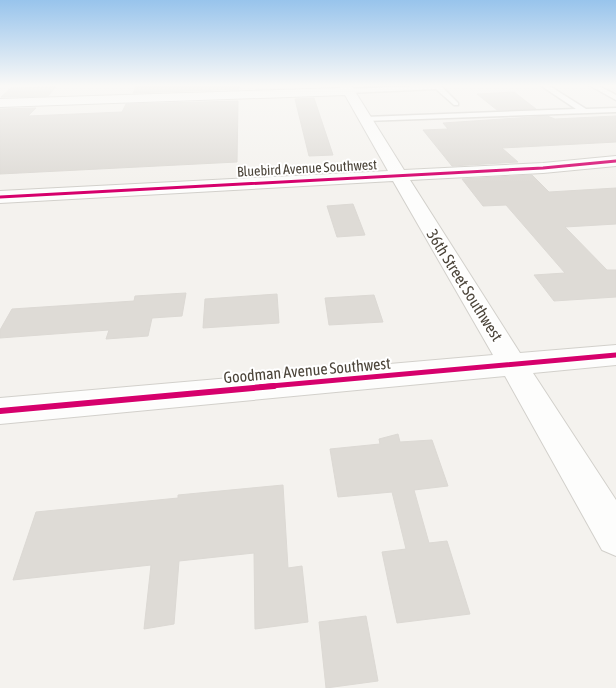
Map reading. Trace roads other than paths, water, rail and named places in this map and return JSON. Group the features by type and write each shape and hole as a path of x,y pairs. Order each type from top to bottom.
{"street":[{"name":"36th Street Southwest","path":"366,119 396,174 513,363 616,536"},
{"name":"Bluebird Avenue Southwest","path":"0,197 534,168 616,161"},
{"name":"Goodman Avenue Southwest","path":"0,411 616,355"}],"lane":[{"path":"366,119 418,117"}]}
